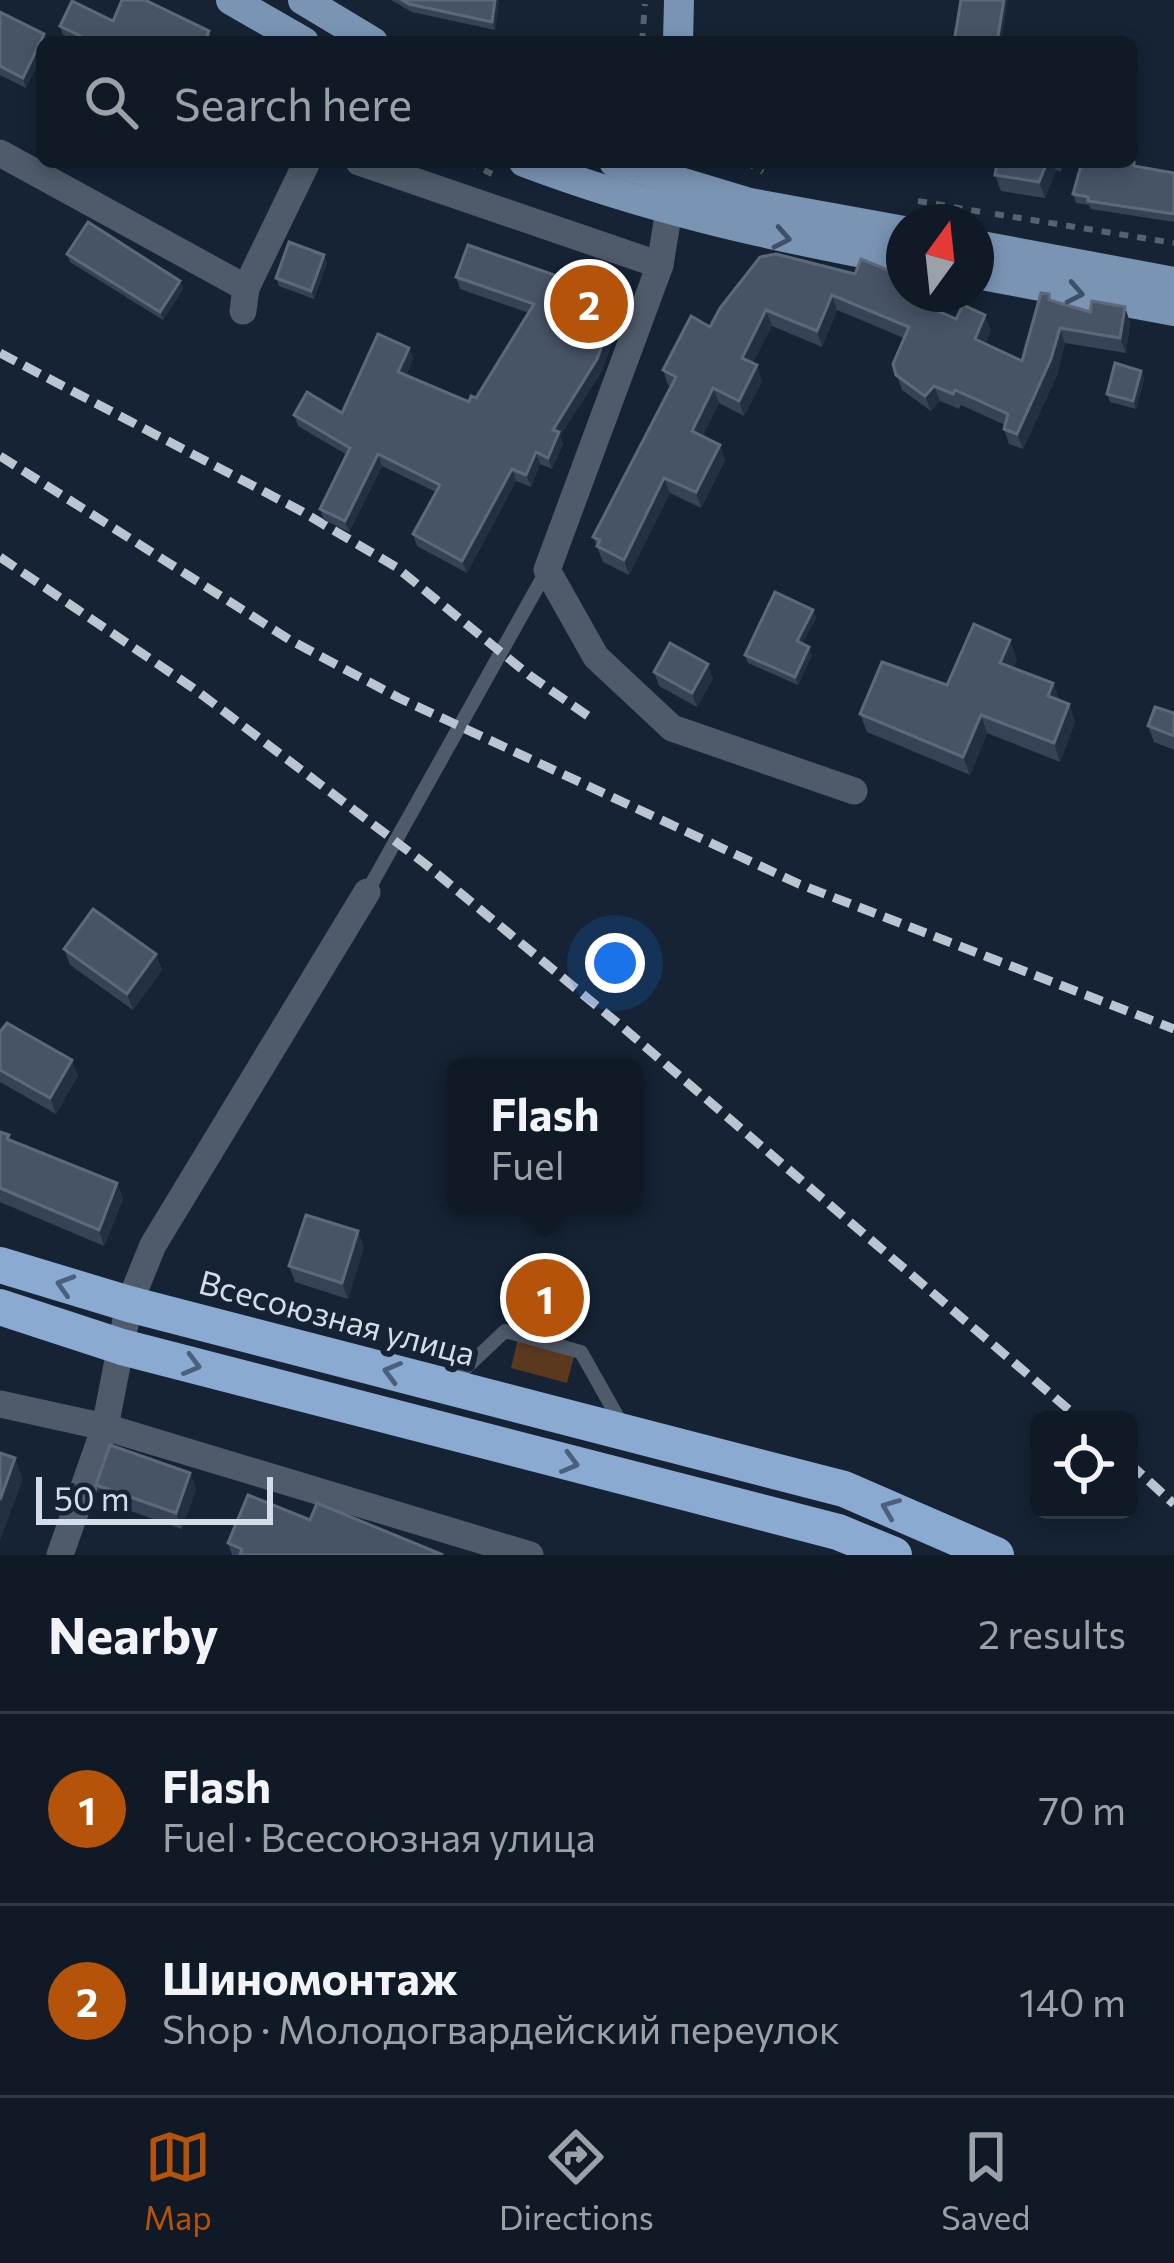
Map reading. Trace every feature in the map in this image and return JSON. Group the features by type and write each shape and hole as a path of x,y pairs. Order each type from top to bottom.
{"highway":[{"name":"Всесоюзная улица","path":"0,1265 129,1304 844,1490 997,1555"},
{"path":"0,1307 122,1347 838,1532 894,1555"}],"main road":[{"path":"231,0 294,36"},
{"path":"303,0 363,36"},
{"path":"678,36 679,0"},
{"path":"540,168 610,195 671,184 740,230 886,258"},
{"path":"630,168 671,184 750,203 886,228"},
{"path":"994,248 1174,282"},
{"path":"994,277 1174,311"}],"street":[{"path":"0,153 245,300 304,168"},
{"path":"377,168 660,265"},
{"path":"671,184 660,265 547,570 596,657 672,728 854,791"},
{"path":"60,1555 105,1427 129,1304 153,1245 367,892"},
{"path":"0,1404 105,1427 530,1555"}],"lane":[{"path":"367,892 547,570"},
{"path":"446,1387 505,1331 581,1352 626,1433"}],"path":[{"path":"643,36 646,0"},
{"path":"755,168 782,176"},
{"path":"918,202 1174,244"}],"shaded area":[{"path":"520,1330 577,1345 567,1383 511,1368"}],"building":[{"path":"122,0 145,0 209,31 207,36 81,36 60,26 72,1 113,21"},
{"path":"402,0 495,0 492,22"},
{"path":"961,0 1004,0 998,36 955,36"},
{"path":"0,12 44,34 36,36 36,51 23,78 0,66"},
{"path":"1138,167 1174,173 1174,214 1088,201 1088,197 1073,194 1080,168"},
{"path":"996,168 1045,168 1039,182 995,175"},
{"path":"88,222 180,281 160,312 67,254"},
{"path":"289,242 324,255 311,291 276,278"},
{"path":"468,245 620,298 597,359 553,430 559,432 548,458 536,452 526,475 512,469 462,561 413,534 440,485 378,454 345,521 320,509 350,448 294,415 307,392 342,413 378,334 409,348 398,372 469,402 471,396 476,398 534,304 456,277"},
{"path":"776,254 855,274 861,259 886,269 886,312 940,312 956,319 960,312 978,312 985,315 975,339 1022,361 1041,293 1049,294 1049,300 1090,312 1092,301 1125,307 1120,338 1060,328 1017,434 1004,429 1008,414 955,390 953,394 934,386 925,396 896,375 893,364 909,327 832,295 817,331 766,310 742,358 757,365 739,401 713,388 692,431 720,445 696,492 664,478 624,560 597,546 600,540 593,537 676,377 663,370 691,316 710,327 760,257"},
{"path":"1115,363 1141,371 1133,401 1107,394"},
{"path":"775,592 813,610 797,641 809,647 795,677 745,655"},
{"path":"974,624 1010,640 1000,663 1053,683 1048,696 1069,704 1054,743 981,715 963,757 860,714 882,662 947,685"},
{"path":"670,643 708,664 692,693 654,672"},
{"path":"1155,707 1174,713 1174,736 1148,726"},
{"path":"93,909 156,954 127,994 64,949"},
{"path":"7,1023 72,1060 50,1098 0,1070 0,1032"},
{"path":"0,1132 9,1135 7,1139 117,1183 99,1230 0,1188"},
{"path":"306,1215 358,1231 342,1283 289,1266"},
{"path":"524,1267 568,1277 560,1313 515,1302"},
{"path":"110,1445 190,1473 176,1513 96,1485"},
{"path":"0,1453 15,1458 0,1500"},
{"path":"248,1495 310,1520 317,1503 443,1555 240,1555 242,1549 228,1543"}],"railway":[{"path":"0,353 301,511 396,567 529,675 588,716"},
{"path":"0,456 290,640 399,698 799,884 1174,1029"},
{"path":"0,557 193,688 424,863 1070,1411"},
{"path":"1138,1471 1174,1504"}],"place":[{"name":"Шиномонтаж","path":"589,304"},
{"name":"Flash","path":"545,1298"}]}
